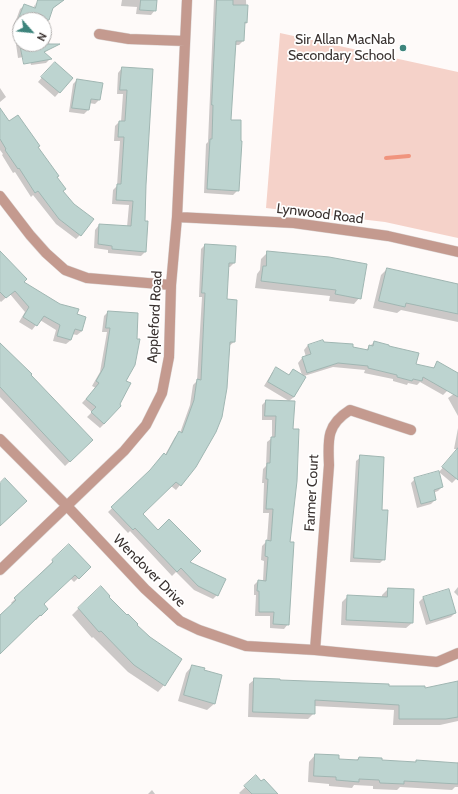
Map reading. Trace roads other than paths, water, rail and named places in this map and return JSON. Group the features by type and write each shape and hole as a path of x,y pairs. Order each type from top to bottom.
{"street":[{"name":"Appleford Road","path":"0,570 124,451 146,425 162,393 169,357 171,285 177,217 187,0"},
{"path":"99,34 129,39 185,41"},
{"path":"0,196 30,236 65,270 87,278 171,285"},
{"name":"Lynwood Road","path":"177,217 294,223 388,236 458,252"},
{"name":"Farmer Court","path":"315,650 329,465 328,437 340,417 350,410 411,430"},
{"name":"Wendover Drive","path":"0,439 67,506 145,589 180,621 199,630 246,646 315,650 437,662 458,653"}],"waterway":[{"path":"386,158 409,156"}],"place":[{"name":"Sir Allan MacNab Secondary School","path":"403,48"}]}
